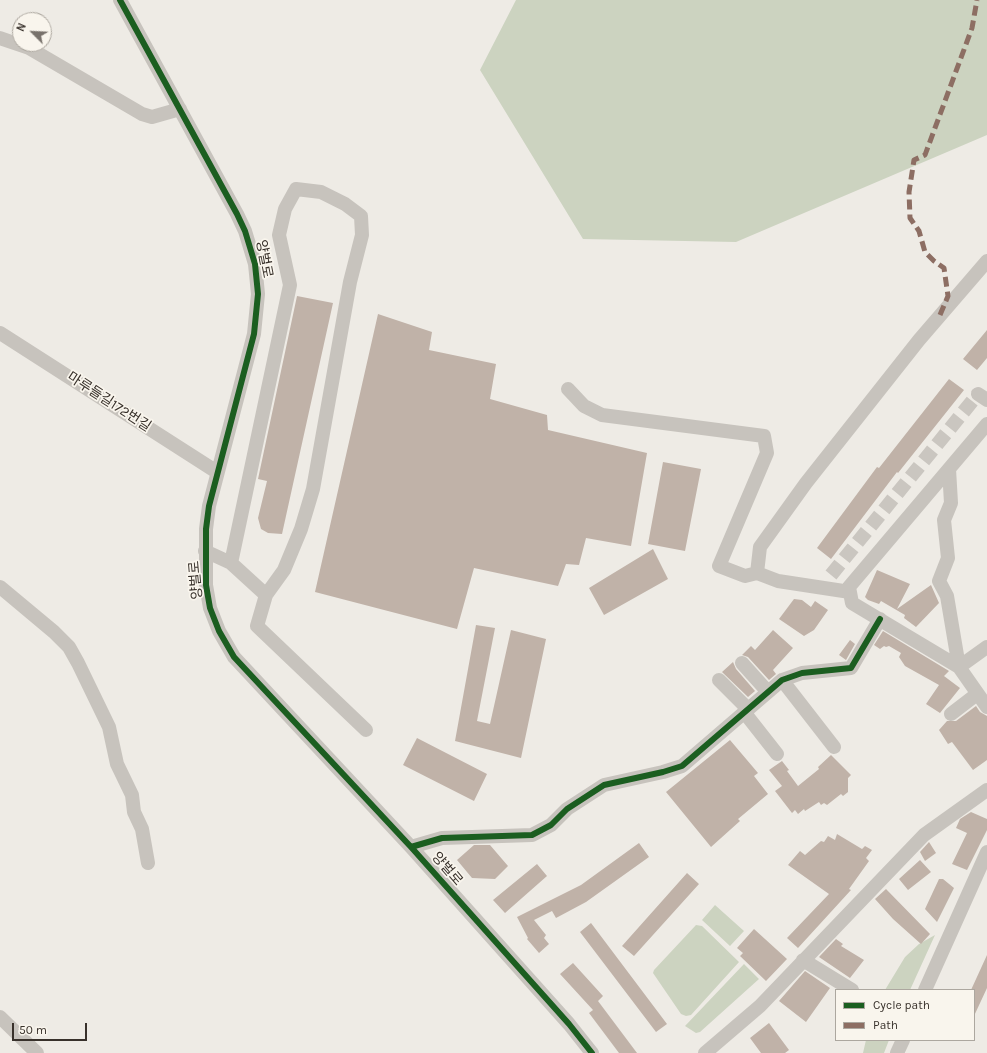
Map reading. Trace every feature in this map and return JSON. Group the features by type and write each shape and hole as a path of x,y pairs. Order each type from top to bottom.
{"street":[{"name":"양벌로","path":"120,0 245,231 251,248 257,279 257,313 254,334 209,506 205,551 206,585 210,608 219,631 234,657 411,847 569,1024 592,1053"},
{"path":"0,38 28,48 142,114 152,117 180,109"},
{"path":"231,563 290,285 279,235 285,209 296,189 320,192 345,204 362,216 362,235 350,282 313,489 301,528 284,570 266,595 257,626 366,730"},
{"path":"756,573 760,547 806,483 919,340 987,261"},
{"name":"마루들길172번길","path":"0,333 217,472"},
{"path":"568,389 584,406 602,415 764,436 767,452 719,566 745,576 756,573 778,581 850,592"},
{"path":"959,666 852,602 849,587 987,424"},
{"path":"949,469 951,503 944,520 948,558 939,581 947,596 959,666 987,707"},
{"path":"205,551 231,563 266,595"},
{"path":"0,587 54,632 69,647 78,663 109,727 117,764 132,795 134,812 142,829 148,863"},
{"path":"411,847 442,838 532,835 550,825 567,809 604,785 663,772 682,766 782,680 802,673 851,668 880,619"},
{"path":"959,666 987,647"},
{"path":"742,663 768,692"},
{"path":"719,680 746,711 777,754"},
{"path":"782,680 834,747"},
{"path":"951,714 977,694"},
{"path":"705,1053 760,1006 924,835 987,790"},
{"path":"926,989 987,852"},
{"path":"803,960 850,989"},
{"path":"0,1017 37,1053"},
{"path":"897,1053 903,1041"}],"green space":[{"path":"516,0 987,0 987,135 736,242 583,239 480,70"},
{"path":"715,905 744,931 730,946 702,920"},
{"path":"696,925 702,926 739,962 691,1015 686,1016 681,1014 653,973 654,970"},
{"path":"935,935 910,989 886,989 905,957 919,944"},
{"path":"744,964 759,979 700,1032 696,1033 685,1026"},
{"path":"866,1041 889,1041 884,1053 863,1053"}],"building":[{"path":"297,296 333,303 282,534 268,533 261,529 258,518 267,481 258,479"},
{"path":"378,314 432,332 429,350 496,364 490,399 547,415 548,430 647,453 631,546 586,538 579,565 566,564 558,586 474,568 457,629 315,592"},
{"path":"987,330 987,358 977,370 963,359"},
{"path":"949,379 964,390 898,473 897,472 831,559 817,548 877,467 879,468"},
{"path":"663,462 701,469 685,551 648,544"},
{"path":"653,549 668,579 604,615 589,588"},
{"path":"877,570 910,584 897,609 931,585 939,603 916,627 904,618 905,615 881,601 879,604 868,600 865,597"},
{"path":"794,599 802,600 811,607 815,601 828,610 814,630 804,636 779,619"},
{"path":"476,625 495,628 477,721 490,724 511,630 546,639 521,758 455,741"},
{"path":"773,630 793,648 773,670 776,674 769,680 748,657 742,655 751,646 755,650"},
{"path":"883,631 949,671 944,676 960,688 940,713 926,704 939,685 905,666 899,657 901,653 889,646 884,646 880,649 874,645"},
{"path":"850,640 855,644 846,660 839,655"},
{"path":"733,662 736,669 755,691 748,697 722,672"},
{"path":"976,706 980,712 987,716 987,760 973,770 952,742 948,744 939,730 947,721 956,721"},
{"path":"417,738 487,774 474,801 403,765"},
{"path":"730,740 758,773 754,776 768,794 738,819 740,821 711,847 666,792"},
{"path":"831,755 851,775 848,778 848,792 843,796 841,794 827,805 824,803 821,805 819,802 805,811 804,809 798,814 795,810 792,813 775,791 782,786 769,770 782,761 798,786 819,769 818,767"},
{"path":"971,812 987,819 987,830 967,870 952,864 967,833 956,828 960,819"},
{"path":"837,834 862,849 865,846 872,850 866,858 869,861 849,889 851,890 798,948 787,938 829,894 788,865 800,851 805,855 821,841 824,842 828,836 835,840"},
{"path":"929,842 936,853 925,861 920,852"},
{"path":"639,843 649,857 586,902 556,918 552,911 534,920 546,935 544,938 549,944 539,953 527,939 528,938 517,917 581,885"},
{"path":"474,845 490,845 508,866 495,879 472,878 457,860"},
{"path":"920,860 931,872 908,890 899,879"},
{"path":"537,864 547,876 505,913 493,900"},
{"path":"687,873 699,884 634,956 622,946"},
{"path":"939,879 943,879 954,888 937,922 925,909"},
{"path":"886,889 930,934 921,944 893,919 875,899"},
{"path":"591,923 667,1024 656,1032 580,932"},
{"path":"754,929 787,959 766,981 740,956 743,953 737,948"},
{"path":"836,939 843,944 841,946 864,960 850,978 819,957"},
{"path":"987,955 987,988 975,1014 975,989 971,989"},
{"path":"573,963 603,996 598,1001 637,1053 619,1053 589,1013 593,1010 560,974"},
{"path":"805,971 830,988 806,1022 779,1001"},
{"path":"769,1023 789,1050 785,1053 761,1053 750,1038"}],"tunnel":[{"path":"831,575 978,394"}],"marked path":[{"path":"940,315 948,296 944,268 925,252 919,231 910,218 909,192 914,160 925,155 972,28 977,0"}],"cycle path":[{"path":"120,0 237,214 245,231 255,264 258,294 254,334 209,506 206,529 206,585 210,608 219,631 234,657 411,847 569,1024 592,1053"},
{"path":"411,847 442,838 532,835 551,825 567,809 604,785 663,772 682,766 782,680 802,673 851,668 880,619"}]}
